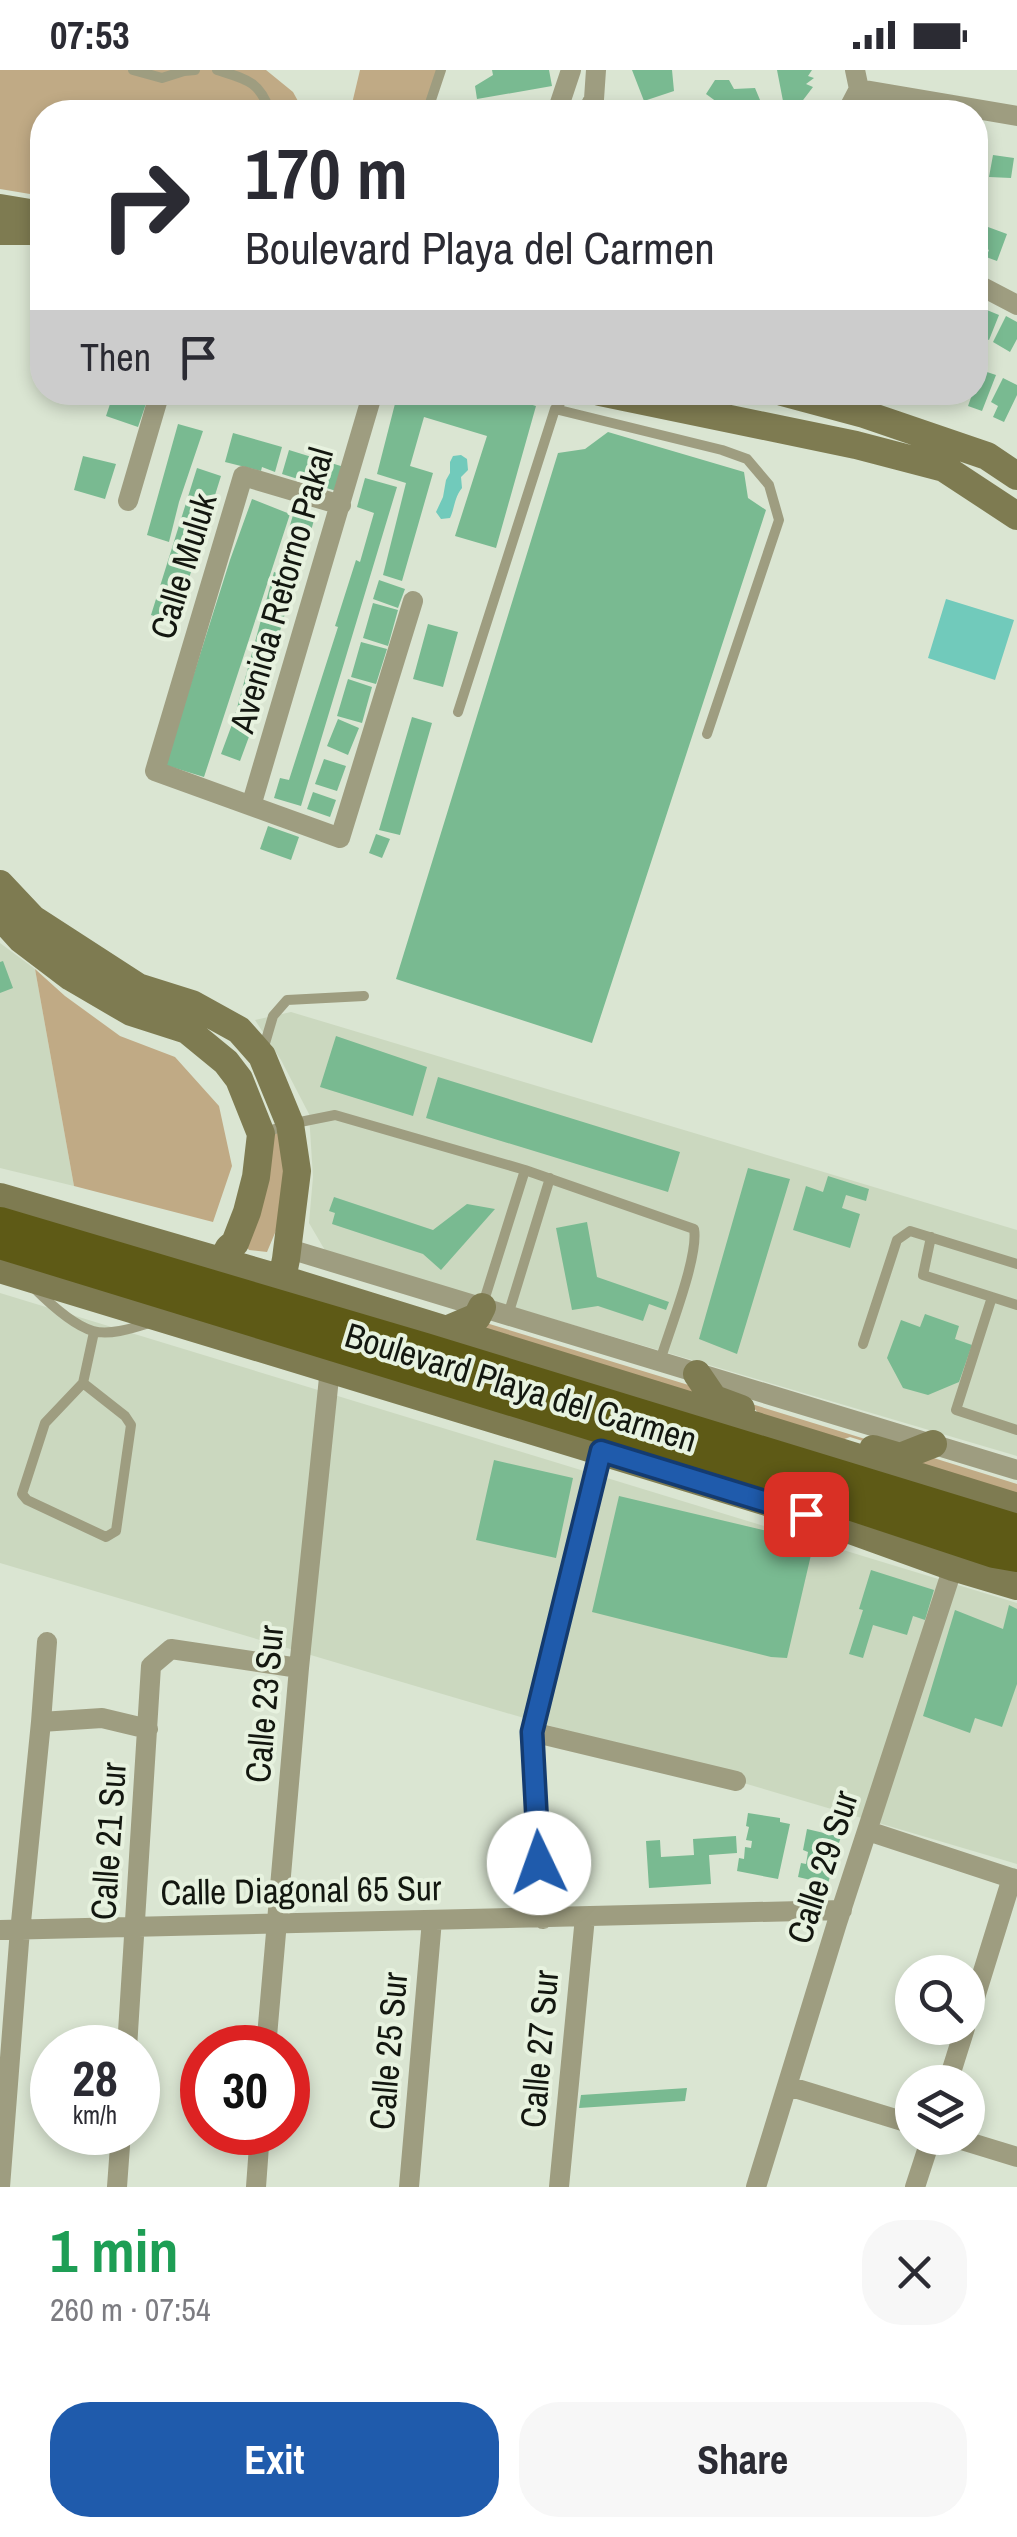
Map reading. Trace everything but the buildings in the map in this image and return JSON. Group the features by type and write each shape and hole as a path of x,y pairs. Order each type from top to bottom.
{"highway":[{"path":"0,1222 1017,1529"},
{"path":"0,1244 831,1498 1009,1559"}],"main road":[{"path":"0,208 30,213"},
{"path":"0,231 30,232"},
{"path":"664,405 856,445 944,468 1017,516"},
{"path":"830,405 987,456 1017,476"},
{"path":"856,445 864,414"},
{"path":"0,884 34,919 138,988 192,1004 238,1030 262,1056 290,1124 297,1171 284,1269"},
{"path":"0,916 21,939 71,977 131,1012 187,1030 226,1062 239,1079 261,1134 247,1212 235,1243 222,1261"},
{"path":"71,977 79,964 96,960"},
{"name":"Boulevard Playa del Carmen","path":"0,1198 222,1261 284,1269 444,1331 1017,1507"},
{"name":"Boulevard Playa del Carmen","path":"10,1272 806,1514 1017,1586"},
{"path":"444,1331 495,1311"},
{"path":"697,1374 714,1399 745,1410 760,1428"},
{"path":"828,1450 852,1443 900,1457 933,1444"}],"street":[{"path":"561,100 571,70"},
{"path":"594,100 596,70"},
{"path":"857,79 948,100"},
{"path":"988,109 1017,116"},
{"path":"988,289 1017,305"},
{"path":"128,501 156,405"},
{"name":"Avenida Retorno Pakal","path":"252,806 369,405"},
{"name":"Calle Muluk","path":"252,806 156,771 244,476 340,505"},
{"path":"252,806 340,838 413,601"},
{"path":"284,1269 296,1251 1017,1470"},
{"name":"Calle 23 Sur","path":"268,2025 330,1368"},
{"name":"Calle 27 Sur","path":"543,1919 532,1732 601,1451"},
{"name":"Calle 29 Sur","path":"756,2187 953,1567"},
{"path":"0,2187 10,1930 41,1722 47,1642"},
{"name":"Calle 21 Sur","path":"128,2025 151,1666 171,1649 299,1668"},
{"path":"41,1722 102,1718 148,1729"},
{"path":"532,1732 736,1781"},
{"path":"868,1832 1015,1879 985,1968"},
{"name":"Calle Diagonal 65 Sur","path":"10,1930 842,1910"},
{"name":"Calle 27 Sur","path":"559,2187 585,1917"},
{"name":"Calle 25 Sur","path":"409,2187 432,1920"},
{"path":"788,2086 895,2119"},
{"path":"985,2147 1017,2157"},
{"path":"117,2187 119,2155"},
{"path":"256,2187 258,2155"},
{"path":"915,2187 925,2155"}],"lane":[{"path":"133,70 162,78 195,70"},
{"path":"217,70 249,80 266,100"},
{"path":"431,100 440,70"},
{"path":"458,712 558,405"},
{"path":"555,409 722,450 747,459 770,485 780,520 707,734"},
{"path":"722,450 727,418"},
{"path":"262,1056 272,1016 287,1000 364,996"},
{"path":"261,1134 335,1115 550,1178 694,1230 692,1256 660,1362"},
{"path":"495,1311 525,1170"},
{"path":"495,1311 550,1178"},
{"path":"863,1344 897,1240 910,1231 1017,1264"},
{"path":"931,1237 923,1276 1017,1305"},
{"path":"10,1272 54,1308 94,1332 124,1330 165,1319"},
{"path":"992,1297 956,1410 1017,1430"},
{"path":"82,1382 131,1425 116,1531 106,1536 27,1500 22,1494 45,1424 82,1382 94,1332"}],"shaded area":[{"path":"0,70 266,70 297,100 30,100 30,194 0,189"},
{"path":"360,70 445,70 435,100 353,100"},
{"path":"0,943 35,969 74,1186 0,1168"},
{"path":"35,969 120,1036 175,1057 219,1106 232,1166 213,1222 74,1186"},
{"path":"291,1012 1017,1230 1017,1456 326,1252 309,1223 313,1177 309,1114 255,1020"},
{"path":"277,1133 286,1136 283,1214 267,1252 249,1250 246,1246 269,1137"},
{"path":"0,1293 1017,1603 1017,1864 0,1563"},
{"path":"483,1322 695,1387 706,1401 466,1329"},
{"path":"719,1394 901,1450 850,1437 839,1441 762,1417 753,1407"},
{"path":"924,1455 1017,1484 1017,1496 906,1462"}],"water":[{"path":"453,456 467,459 468,470 461,477 462,488 450,518 441,519 436,512 450,462"},
{"path":"946,599 1014,620 995,680 928,658"}],"route":[{"path":"539,1863 532,1732 601,1451 806,1514"}]}
